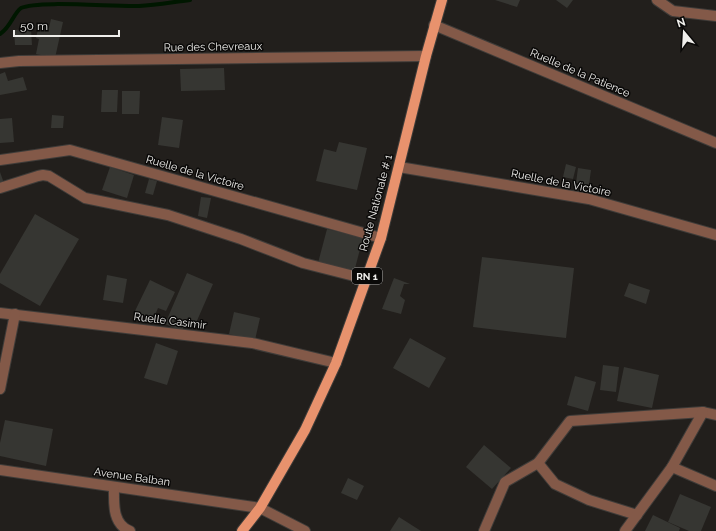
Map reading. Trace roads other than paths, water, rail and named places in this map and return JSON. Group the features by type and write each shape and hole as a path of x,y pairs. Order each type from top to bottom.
{"main road":[{"name":"Route Nationale # 1","path":"242,531 260,508 305,430 336,363 381,238 426,56 442,0"}],"street":[{"path":"657,0 673,11 716,16"},
{"name":"Ruelle de la Patience","path":"434,25 716,143"},
{"name":"Rue des Chevreaux","path":"0,63 426,56"},
{"name":"Ruelle de la Victoire","path":"0,160 70,150 381,238"},
{"name":"Ruelle de la Victoire","path":"399,167 589,199 716,235"},
{"path":"0,188 38,176 49,176 85,198 168,215 241,239 303,263 366,278"},
{"name":"Ruelle Casimir","path":"0,313 252,343 336,363"},
{"path":"0,388 15,314"},
{"path":"484,531 505,482 538,463 570,421 703,412 716,415"},
{"path":"625,531 672,467 703,412"},
{"path":"538,463 556,484 589,500 637,515"},
{"path":"672,467 716,486"},
{"name":"Avenue Balban","path":"0,470 260,508 305,531"},
{"path":"114,487 114,512 124,529 130,531"}],"waterway":[{"path":"0,34 7,28 21,8 30,6 43,4 139,6 190,0"}]}
